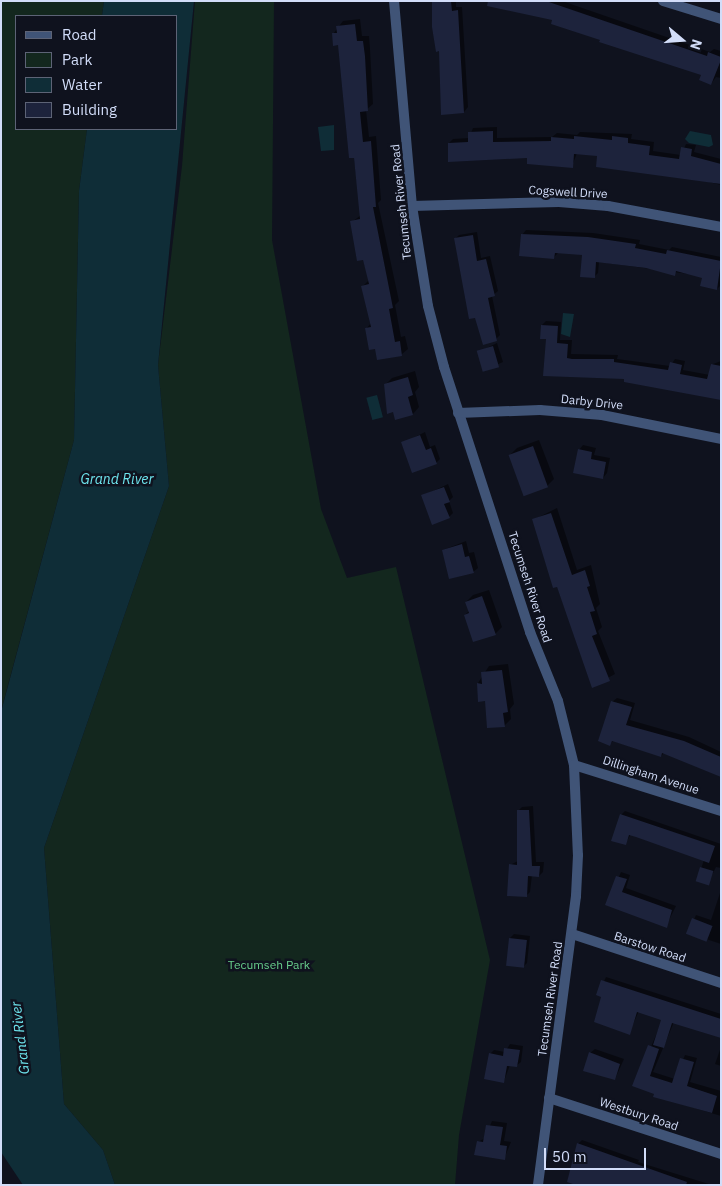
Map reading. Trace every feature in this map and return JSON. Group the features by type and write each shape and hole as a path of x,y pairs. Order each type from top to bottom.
{"street":[{"name":"Tecumseh River Road","path":"394,1 412,206 428,306 458,413 530,632 558,701 574,766 578,855 572,934 538,1185"},
{"path":"663,1 721,20"},
{"name":"Cogswell Drive","path":"412,206 559,202 608,206 721,227"},
{"name":"Darby Drive","path":"458,413 540,410 602,415 721,439"},
{"name":"Dillingham Avenue","path":"574,766 721,811"},
{"name":"Barstow Road","path":"572,934 721,983"},
{"name":"Westbury Road","path":"549,1098 721,1154"}],"green space":[{"path":"1,1 104,1 102,15 15,15 15,130 87,130 79,191 74,440 1,711"},
{"name":"Tecumseh Park","path":"195,1 274,1 272,240 321,509 347,578 396,567 490,960 459,1135 455,1185 115,1185 103,1150 64,1104 44,848 169,486 158,365 182,166"}],"water":[{"name":"Grand River","path":"104,1 194,1 158,365 169,486 44,848 64,1104 103,1150 115,1185 23,1185 1,1152 1,712 74,440 79,191 87,130 178,130 178,15 102,15"},
{"path":"334,125 334,150 321,151 318,127"},
{"path":"690,131 711,135 713,145 709,147 689,143 685,139"},
{"path":"563,313 574,314 570,337 561,334"},
{"path":"377,395 383,417 372,420 366,398"}],"building":[{"path":"432,1 451,1 452,11 458,10 464,113 441,115 439,51 436,52 432,27"},
{"path":"488,1 546,1 707,56 708,52 721,57 721,60 711,85 699,80 701,75 599,42 600,40 551,24 552,20 487,6"},
{"path":"355,24 357,41 363,41 365,56 368,111 360,112 363,142 371,141 376,207 373,207 393,308 389,309 395,342 400,341 402,356 377,360 375,349 369,350 365,328 371,327 361,286 369,284 363,260 357,261 350,221 360,219 354,158 349,158 338,45 333,46 332,33 337,33 336,26"},
{"path":"493,131 493,142 551,141 551,137 574,139 574,136 612,140 612,136 628,138 628,143 650,146 649,155 679,159 681,147 692,149 691,156 721,164 721,184 596,167 597,156 574,154 573,168 527,164 527,158 448,162 448,143 468,142 468,132"},
{"path":"521,234 588,237 636,244 635,248 666,254 667,250 721,261 717,290 700,286 702,278 676,271 675,276 646,268 596,262 595,278 580,277 582,255 555,253 554,259 519,256"},
{"path":"473,235 477,261 486,259 495,296 488,298 497,341 483,345 475,318 469,319 454,238"},
{"path":"541,325 558,326 557,343 568,344 567,358 614,359 614,362 668,370 670,362 682,365 680,374 707,379 711,364 721,366 721,400 624,382 624,379 543,376 546,339 540,339"},
{"path":"493,346 499,367 483,372 477,351"},
{"path":"408,377 413,395 408,397 413,415 395,420 393,412 387,414 384,384"},
{"path":"420,435 426,450 431,448 437,464 412,473 401,442"},
{"path":"533,446 548,487 524,496 509,455"},
{"path":"578,449 592,452 591,459 606,462 603,479 573,473"},
{"path":"444,487 450,502 444,504 450,518 432,525 421,495"},
{"path":"551,513 572,575 585,570 590,586 587,587 595,611 590,612 597,634 592,636 610,681 592,688 557,587 553,588 532,519"},
{"path":"462,544 465,557 469,556 474,573 449,579 442,550"},
{"path":"482,596 496,635 473,642 464,615 469,613 465,602"},
{"path":"502,670 508,712 503,713 505,727 487,728 485,701 478,702 477,683 482,684 481,672"},
{"path":"611,701 632,707 626,725 684,741 721,757 721,777 662,753 661,757 612,741 610,746 598,741"},
{"path":"517,810 529,810 532,866 540,866 539,877 528,876 527,897 507,896 509,864 517,865"},
{"path":"620,814 715,846 709,863 629,835 626,845 611,841"},
{"path":"700,867 713,871 709,885 696,881"},
{"path":"616,876 627,879 622,892 672,910 667,928 605,905"},
{"path":"692,918 713,926 706,942 686,934"},
{"path":"509,938 527,940 524,968 506,966"},
{"path":"601,980 721,1019 721,1038 672,1023 664,1048 653,1045 661,1020 637,1012 630,1035 594,1022 601,997 596,995"},
{"path":"648,1045 659,1049 650,1076 672,1083 680,1058 694,1062 687,1086 717,1096 712,1113 653,1097 654,1094 632,1086"},
{"path":"504,1048 520,1050 517,1067 507,1066 504,1083 484,1079 489,1053 503,1056"},
{"path":"589,1052 620,1064 615,1080 583,1071"},
{"path":"486,1125 503,1127 500,1145 507,1146 505,1160 474,1155 477,1141 483,1142"},
{"path":"577,1143 687,1182 686,1185 576,1185 567,1182"}]}
